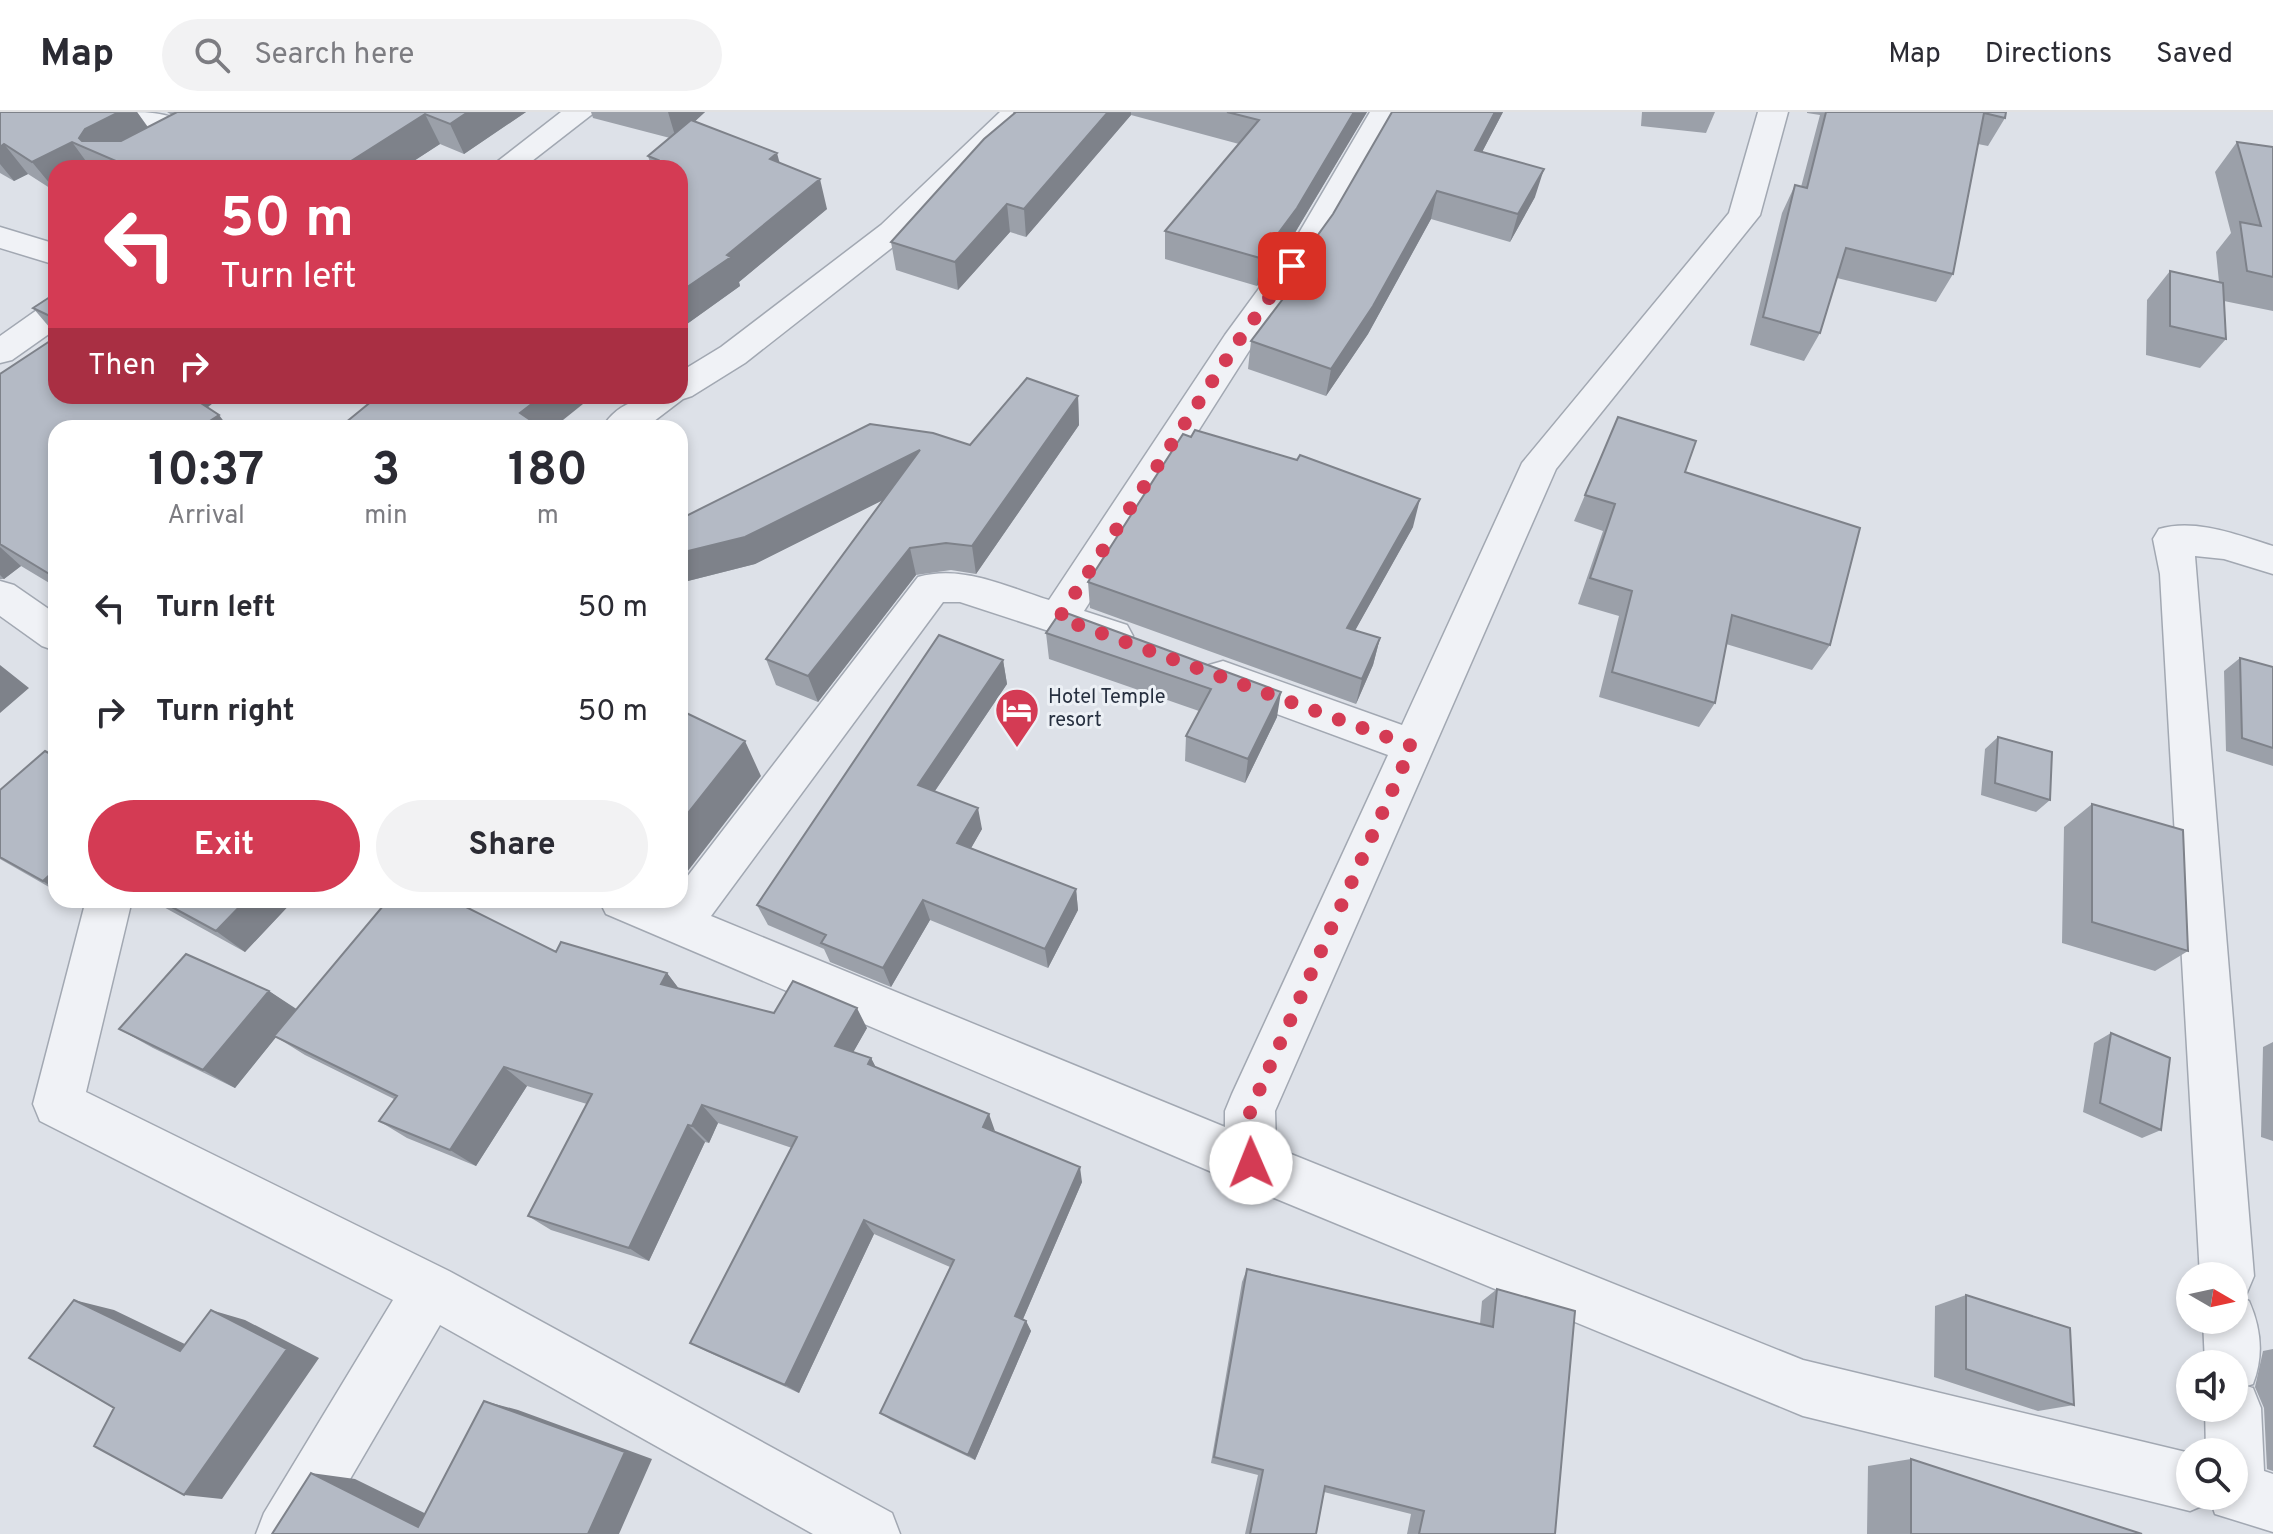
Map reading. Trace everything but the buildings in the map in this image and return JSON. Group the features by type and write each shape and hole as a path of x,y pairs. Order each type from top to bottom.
{"street":[{"path":"140,112 192,129 146,153"},
{"path":"515,160 580,112"},
{"path":"688,383 733,355 892,232 1017,112"},
{"path":"1059,618 1237,343 1310,241 1385,112"},
{"path":"1251,1163 1250,1111 1540,463 1744,215 1773,112"},
{"path":"0,237 48,252"},
{"path":"0,352 48,319"},
{"path":"632,420 655,404"},
{"path":"2226,1262 2179,574 2172,539 2225,545 2273,560"},
{"path":"679,923 932,588 960,587 1146,648"},
{"path":"3,601 48,630"},
{"path":"1191,665 1412,746"},
{"path":"107,908 58,1104 430,1290 871,1534"},
{"path":"642,908 1251,1163 1803,1388 2176,1478"},
{"path":"285,1534 430,1290"}],"place":[{"name":"Hotel Temple resort","path":"1017,749"}],"route":[{"path":"1251,1163 1250,1111 1412,746 1059,618 1237,343 1292,266"}]}
